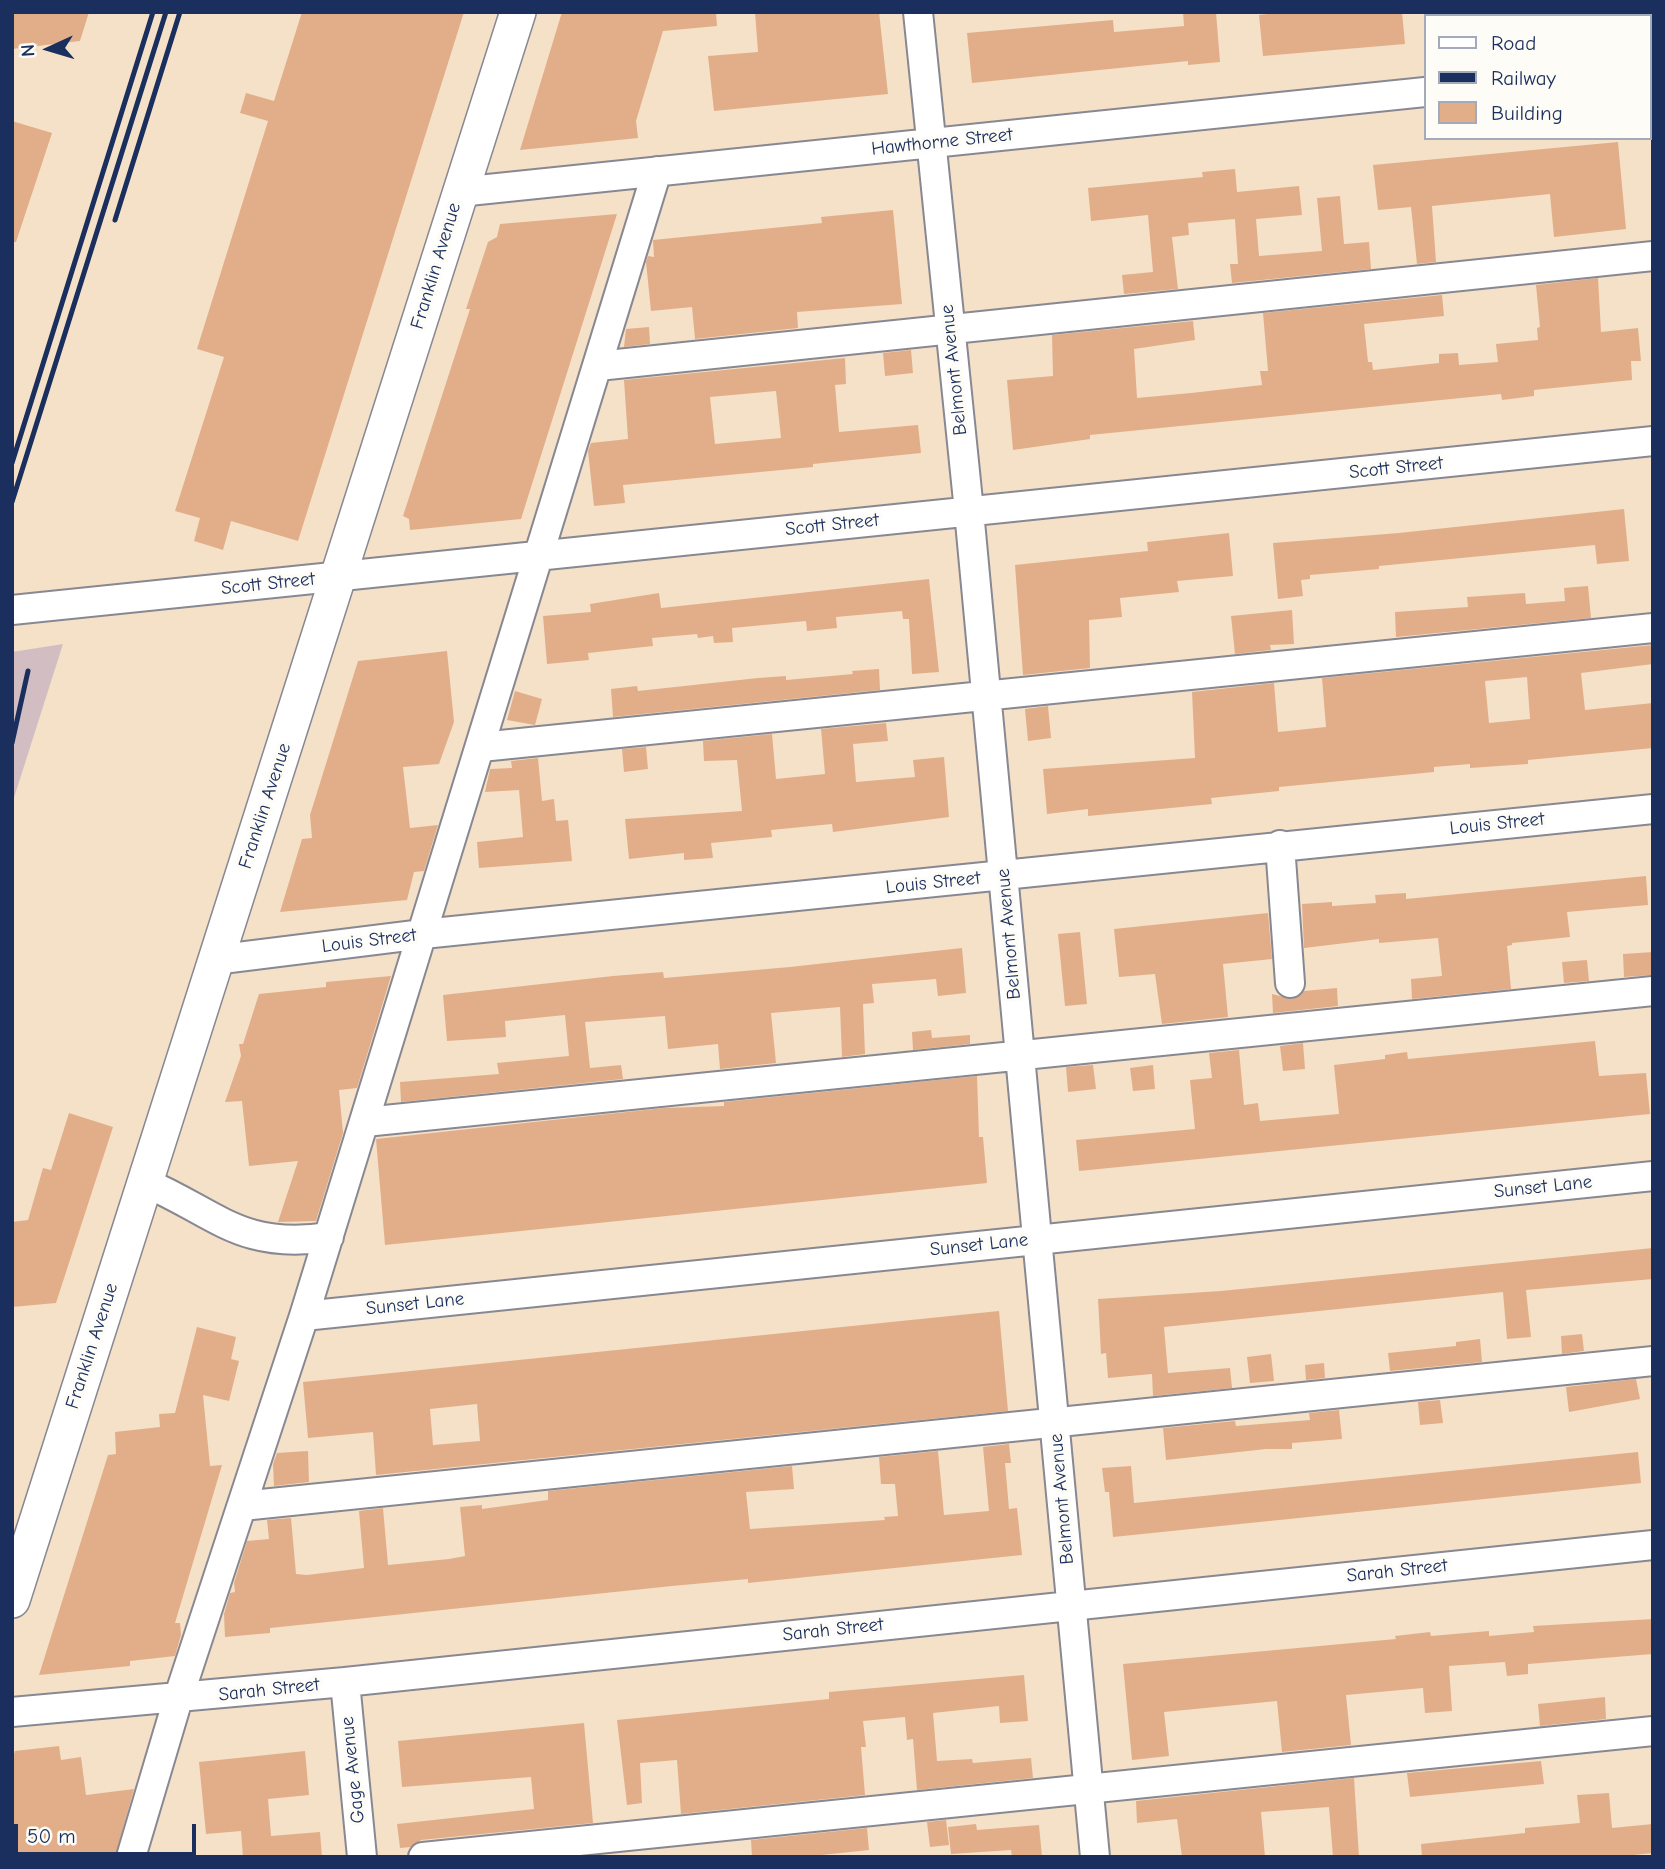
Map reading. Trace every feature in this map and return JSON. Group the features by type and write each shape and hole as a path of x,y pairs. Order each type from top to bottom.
{"main road":[{"name":"Franklin Avenue","path":"12,1600 518,12"}],"street":[{"name":"Belmont Avenue","path":"918,12 969,511 1095,1857"},
{"name":"Hawthorne Street","path":"459,192 1424,92"},
{"path":"131,1857 178,1699 365,1122 657,171"},
{"path":"598,366 1653,256"},
{"name":"Scott Street","path":"12,610 1653,441"},
{"path":"481,747 986,693 1653,628"},
{"name":"Louis Street","path":"214,960 423,934 1653,809"},
{"path":"1280,845 1290,983"},
{"path":"365,1122 1653,991"},
{"name":"Sunset Lane","path":"304,1316 1653,1176"},
{"path":"144,1182 184,1199 249,1236 275,1240 329,1237"},
{"path":"242,1506 1653,1361"},
{"name":"Sarah Street","path":"12,1712 178,1699 1653,1545"},
{"name":"Gage Avenue","path":"345,1682 362,1857"},
{"path":"423,1857 1653,1731"}],"shaded area":[{"path":"63,644 12,804 12,652"}],"green space":[{"path":"1469,12 1619,12 1619,14"}],"building":[{"path":"12,12 89,12 80,41 12,49"},
{"path":"302,12 464,12 298,541 231,521 223,550 194,541 200,518 175,511 224,357 197,349 268,121 240,113 246,93 274,101"},
{"path":"562,12 716,12 717,26 663,31 636,121 638,138 520,150"},
{"path":"755,12 879,12 888,94 714,111 708,56 758,52"},
{"path":"1183,12 1216,12 1220,62 1188,65 1188,61 972,83 967,33 1113,20 1114,32 1184,26"},
{"path":"1284,12 1402,12 1405,44 1263,56 1259,15"},
{"path":"12,121 52,133 16,242 12,242"},
{"path":"1618,142 1626,229 1554,237 1550,194 1432,206 1436,262 1417,264 1411,207 1378,210 1373,165"},
{"path":"1235,169 1237,192 1299,186 1302,215 1256,219 1259,256 1322,251 1317,198 1340,196 1344,244 1369,242 1371,269 1232,283 1230,264 1238,264 1235,219 1188,223 1189,235 1172,237 1178,289 1124,294 1122,275 1153,272 1148,215 1091,221 1088,188 1203,177 1202,172"},
{"path":"893,210 902,304 797,312 798,328 695,339 692,307 651,311 646,262 648,256 654,257 653,240 822,223 821,217"},
{"path":"617,214 521,519 410,530 409,519 403,516 470,309 466,309 488,242 497,237 500,224"},
{"path":"1598,278 1601,332 1638,328 1641,361 1631,361 1632,380 1534,390 1534,396 1502,400 1501,394 1090,435 1090,439 1013,450 1007,380 1053,376 1052,335 1193,321 1195,340 1134,349 1137,398 1191,393 1262,385 1260,371 1268,371 1263,313 1442,295 1444,316 1364,324 1368,362 1372,362 1373,370 1439,363 1439,354 1458,353 1459,365 1498,362 1496,344 1538,340 1537,328 1540,327 1536,285"},
{"path":"649,327 650,344 624,347 626,329"},
{"path":"911,350 913,373 885,376 883,353"},
{"path":"845,358 846,384 835,385 839,432 918,425 921,453 813,464 813,467 623,485 625,503 594,506 588,451 591,443 628,439 624,380","holes":["776,391 781,438 715,444 710,397"]},
{"path":"1624,509 1629,561 1597,564 1595,545 1379,566 1379,569 1310,575 1310,579 1301,580 1303,596 1278,599 1273,543 1399,533"},
{"path":"1229,533 1233,576 1177,581 1179,592 1120,598 1122,617 1089,620 1090,668 1023,675 1015,565 1148,551 1147,542"},
{"path":"929,579 939,672 912,674 909,619 903,619 902,611 836,617 837,628 807,631 806,621 732,628 733,642 714,643 713,636 698,638 697,634 652,638 653,646 588,653 589,660 547,664 543,616 591,612 590,604 659,593 661,608"},
{"path":"1588,586 1591,618 1396,637 1395,612 1468,607 1467,597 1525,593 1526,604 1565,601 1564,588"},
{"path":"1292,610 1294,644 1270,645 1271,650 1235,654 1231,616"},
{"path":"1653,645 1653,664 1581,673 1585,710 1653,703 1653,748 1528,760 1528,764 1470,768 1470,764 1434,767 1434,772 1279,787 1279,791 1211,798 1212,804 1088,816 1088,809 1047,814 1043,769 1195,758 1192,692 1274,683 1278,732 1326,727 1322,678","holes":["1527,677 1530,719 1489,723 1485,681"]},
{"path":"447,651 454,722 439,764 403,767 410,828 438,825 424,871 414,872 407,900 280,912 302,839 312,838 310,815 358,661"},
{"path":"879,669 880,690 613,717 611,689 637,686 638,691 786,676 786,680"},
{"path":"515,691 542,699 535,725 507,720"},
{"path":"1048,706 1051,738 1028,741 1025,709"},
{"path":"886,723 888,741 853,744 856,782 915,777 913,760 944,757 949,817 833,832 832,824 771,830 772,837 711,843 713,858 684,860 684,853 629,859 625,819 742,811 737,760 704,761 703,741 772,734 776,779 825,774 821,729"},
{"path":"646,747 648,769 624,772 622,749"},
{"path":"538,758 542,801 554,799 556,821 568,820 572,861 479,868 477,842 523,837 519,790 485,792 490,769 512,768 511,761"},
{"path":"1646,876 1648,905 1567,912 1570,937 1512,943 1507,946 1511,989 1412,999 1411,979 1442,976 1438,938 1379,943 1379,939 1304,948 1302,904 1332,902 1332,906 1376,903 1375,895 1406,893 1406,899"},
{"path":"1268,913 1272,959 1223,964 1228,1017 1162,1024 1155,974 1119,977 1114,929"},
{"path":"1080,932 1087,1004 1065,1006 1058,934"},
{"path":"962,948 966,993 938,996 936,979 872,984 874,1003 863,1004 865,1054 842,1057 840,1007 771,1013 776,1063 720,1069 718,1044 668,1049 665,1016 585,1022 590,1068 621,1065 623,1079 401,1102 400,1082 499,1074 497,1063 569,1056 565,1015 505,1021 506,1037 447,1041 443,995 613,976 663,972 664,978"},
{"path":"1653,952 1653,975 1624,977 1623,954"},
{"path":"1587,960 1589,981 1564,983 1562,962"},
{"path":"391,976 357,1088 339,1090 343,1133 316,1221 278,1222 298,1161 249,1166 242,1101 225,1102 241,1056 239,1044 243,1044 259,994 326,987 326,982"},
{"path":"1337,988 1338,1006 1273,1013 1272,994 1292,999 1304,991"},
{"path":"931,1030 932,1038 970,1035 970,1044 913,1050 912,1032"},
{"path":"1595,1041 1599,1076 1646,1073 1650,1114 1079,1171 1076,1140 1195,1129 1190,1080 1212,1078 1209,1053 1239,1050 1244,1105 1258,1103 1260,1121 1339,1114 1334,1065 1385,1059 1385,1055 1407,1052 1408,1059"},
{"path":"1303,1043 1305,1069 1283,1071 1280,1046"},
{"path":"1093,1065 1096,1089 1068,1092 1066,1067"},
{"path":"1153,1065 1155,1089 1133,1091 1130,1068"},
{"path":"977,1076 979,1137 983,1137 987,1183 385,1245 376,1139 664,1108 724,1106 724,1102"},
{"path":"69,1113 113,1127 56,1303 12,1307 12,1222 28,1220 43,1168 51,1170"},
{"path":"1653,1248 1653,1279 1526,1290 1531,1337 1507,1339 1503,1292 1164,1327 1168,1373 1230,1368 1232,1388 1153,1396 1152,1374 1108,1378 1106,1353 1101,1354 1098,1299 1221,1291"},
{"path":"999,1311 1008,1411 376,1475 373,1432 308,1438 303,1382","holes":["477,1404 480,1441 433,1445 430,1409"]},
{"path":"197,1327 236,1337 231,1359 239,1361 229,1401 203,1395 210,1466 222,1465 175,1623 180,1623 181,1635 175,1656 130,1661 130,1666 39,1675 108,1455 116,1454 115,1432 160,1427 159,1414 175,1413"},
{"path":"1582,1334 1584,1351 1562,1354 1561,1336"},
{"path":"1480,1339 1482,1362 1390,1371 1388,1353 1456,1346 1456,1342"},
{"path":"1271,1354 1274,1381 1250,1383 1247,1357"},
{"path":"1324,1363 1325,1378 1306,1380 1305,1365"},
{"path":"1636,1379 1640,1399 1569,1412 1566,1387"},
{"path":"1440,1400 1443,1423 1420,1425 1418,1402"},
{"path":"1339,1410 1342,1439 1292,1443 1292,1449 1266,1449 1166,1460 1163,1428 1235,1421 1236,1426 1310,1420 1309,1413"},
{"path":"1009,1444 1011,1463 1005,1463 1009,1509 1017,1508 1022,1555 748,1583 748,1579 672,1586 270,1628 270,1633 225,1637 224,1614 230,1593 235,1592 234,1583 247,1541 269,1539 267,1520 291,1518 296,1574 307,1575 364,1568 359,1511 383,1508 388,1565 449,1559 465,1556 460,1507 482,1505 482,1509 548,1500 548,1491 792,1466 794,1489 746,1492 750,1529 885,1520 884,1517 898,1516 895,1484 881,1484 879,1457 938,1451 944,1515 989,1511 983,1447"},
{"path":"308,1451 309,1482 274,1486 273,1464 277,1453"},
{"path":"1638,1452 1641,1483 1113,1537 1109,1492 1105,1492 1102,1468 1131,1466 1134,1503"},
{"path":"1653,1619 1653,1654 1528,1664 1528,1674 1507,1676 1505,1662 1449,1666 1452,1711 1425,1713 1423,1688 1346,1695 1351,1745 1282,1752 1277,1701 1164,1712 1169,1756 1132,1760 1123,1664 1396,1639 1395,1636 1430,1632 1431,1636 1489,1631 1489,1636 1534,1632 1533,1626"},
{"path":"1024,1675 1028,1721 1000,1723 999,1706 933,1713 937,1761 972,1759 973,1763 1031,1758 1033,1778 917,1790 913,1739 907,1740 905,1717 863,1721 866,1747 861,1747 865,1795 681,1814 677,1760 640,1763 642,1803 627,1805 617,1720 829,1699 829,1692"},
{"path":"1605,1697 1606,1719 1540,1726 1538,1704"},
{"path":"584,1723 593,1823 421,1840 411,1847 400,1848 397,1824 534,1809 531,1777 402,1787 398,1741"},
{"path":"59,1746 61,1760 81,1757 86,1795 134,1789 115,1857 12,1857 12,1761 15,1751"},
{"path":"305,1751 309,1795 268,1799 271,1836 320,1832 322,1857 243,1857 241,1831 206,1834 199,1762"},
{"path":"1541,1761 1544,1784 1410,1797 1407,1773"},
{"path":"1354,1778 1359,1857 1333,1857 1329,1807 1261,1812 1265,1857 1182,1857 1177,1819 1137,1823 1136,1801"},
{"path":"1609,1793 1612,1828 1653,1824 1653,1853 1614,1857 1422,1857 1421,1844 1525,1833 1525,1828 1580,1823 1577,1795"},
{"path":"946,1820 949,1845 930,1847 927,1822"},
{"path":"976,1824 977,1830 1039,1825 1042,1857 1012,1857 1011,1850 951,1854 948,1827"},
{"path":"867,1828 869,1850 803,1857 752,1857 751,1840"}],"railway":[{"path":"12,463 153,12"},
{"path":"12,502 166,12"},
{"path":"115,220 180,12"},
{"path":"12,743 28,671"}]}
